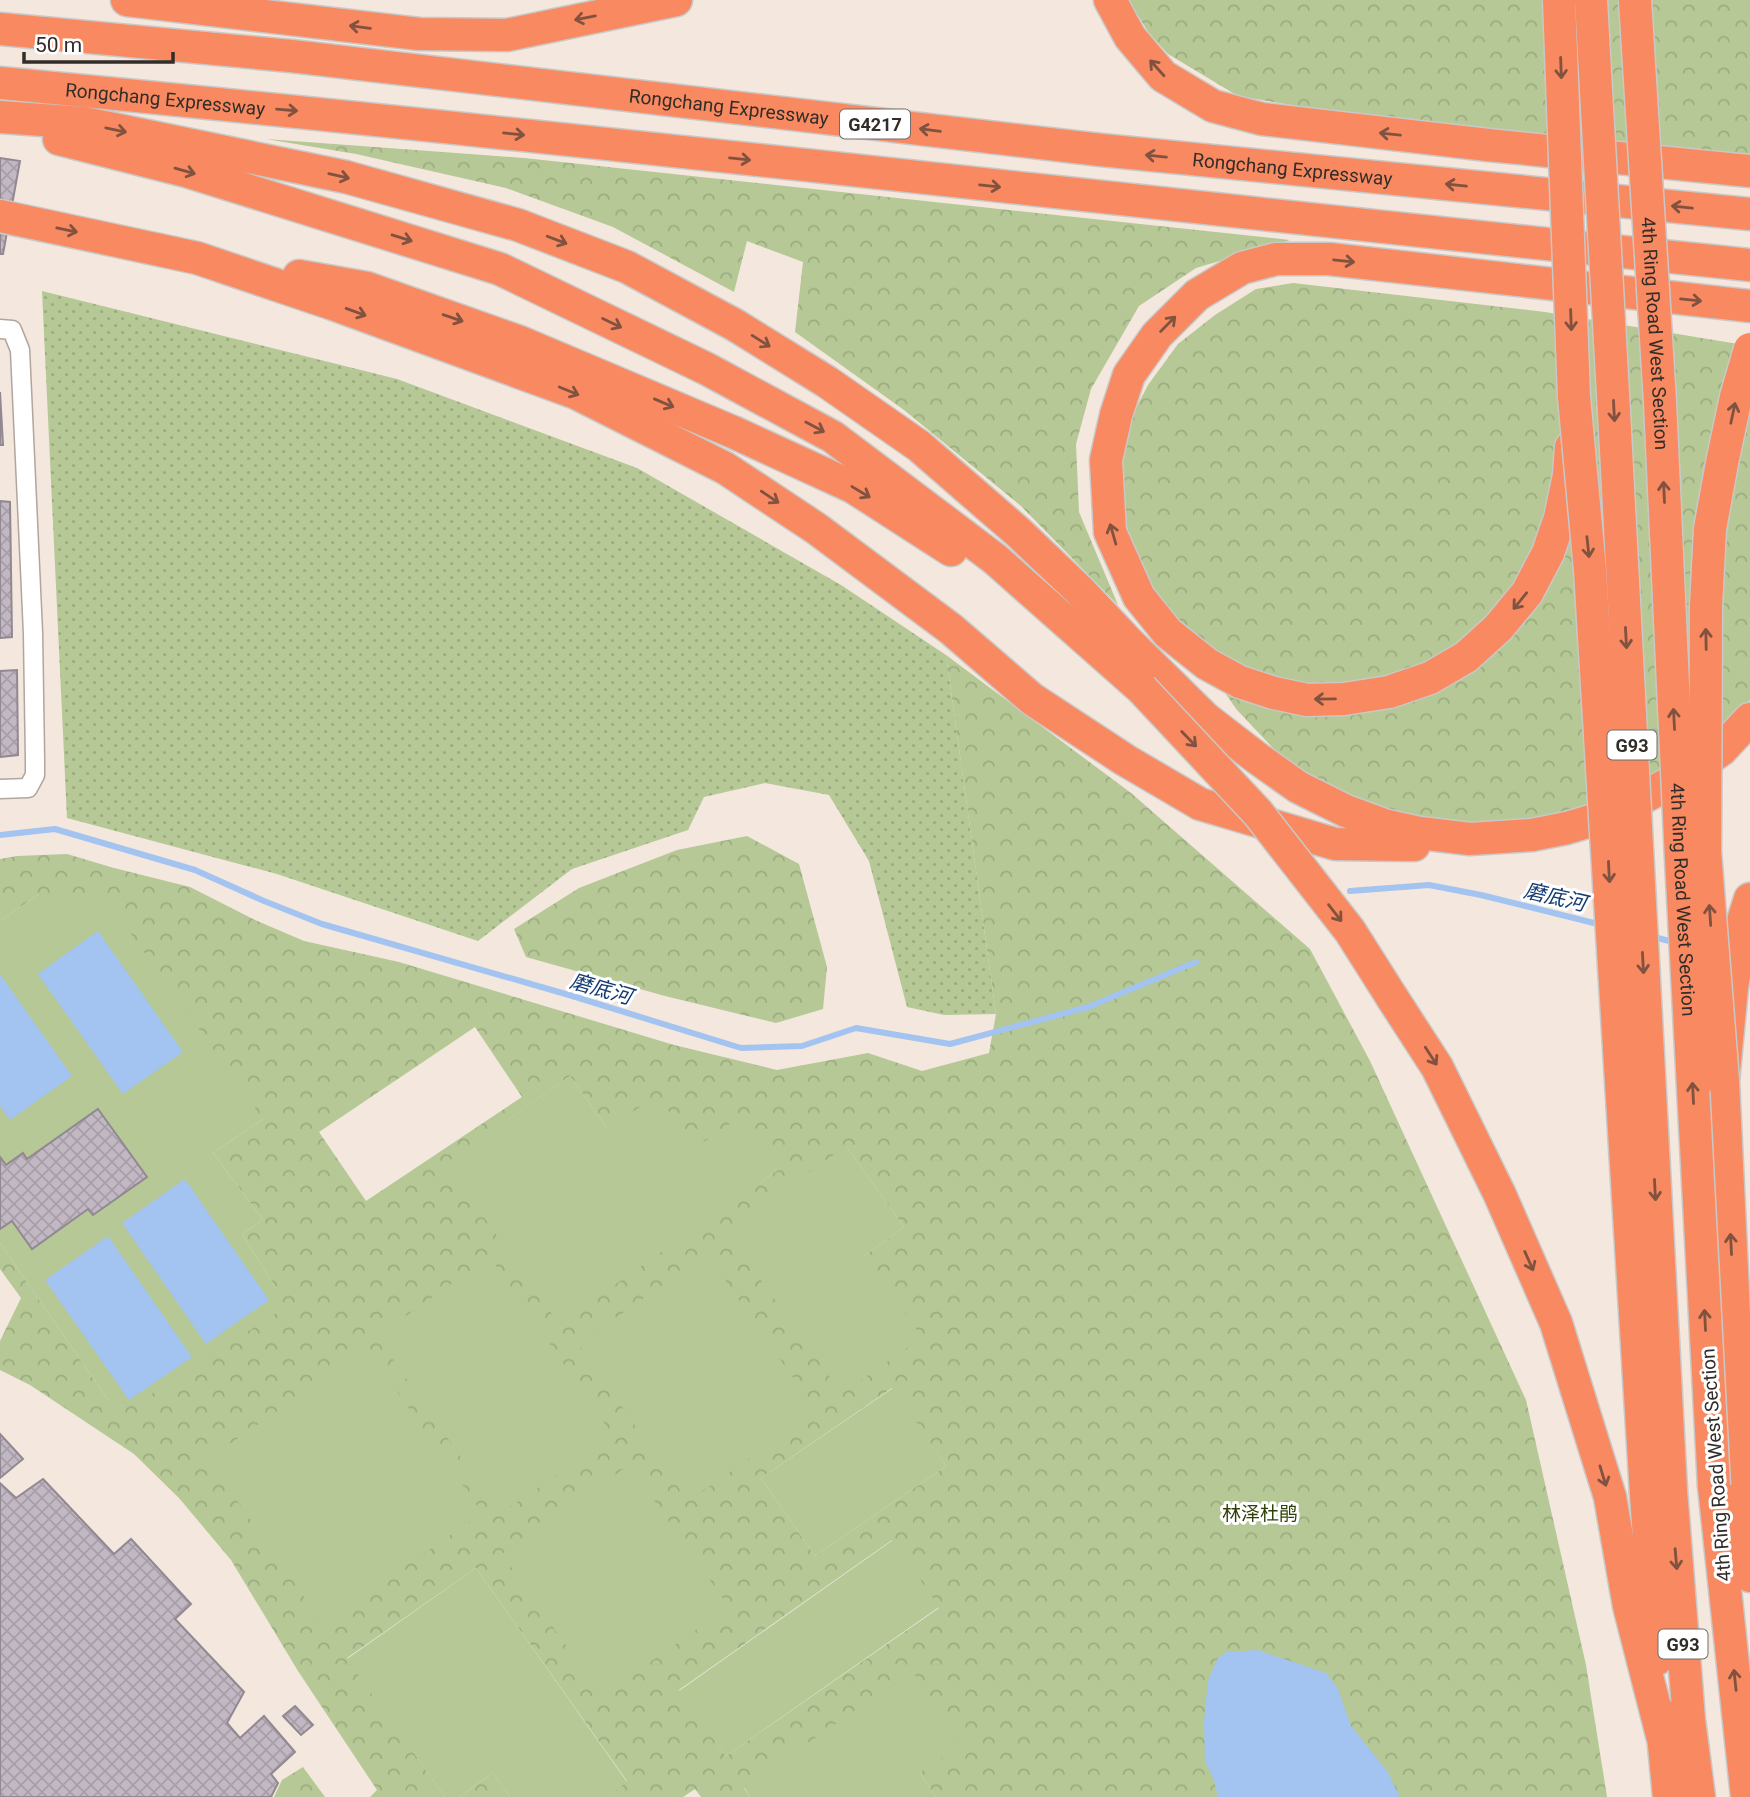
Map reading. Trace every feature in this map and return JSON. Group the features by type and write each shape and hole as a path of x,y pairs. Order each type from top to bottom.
{"highway":[{"path":"127,0 419,34 508,35 676,0"},
{"path":"1110,0 1130,37 1163,76 1213,106 1262,119 1750,171"},
{"path":"1559,0 1574,397 1591,570 1659,1492 1662,1735 1669,1797"},
{"name":"G93","path":"1591,0 1614,412 1659,1492 1699,1797"},
{"name":"4th Ring Road West Section","path":"1635,0 1660,402 1681,859 1728,1485 1747,1797"},
{"name":"Rongchang Expressway","path":"0,29 291,56 1101,150 1750,214"},
{"name":"Rongchang Expressway","path":"0,83 318,113 1362,226 1750,265"},
{"path":"0,117 83,123 346,177 518,225 627,267 735,325 827,382 919,446 1018,532 1079,590 1205,718 1298,787 1346,811 1384,825 1420,833 1469,839 1523,836"},
{"path":"0,124 186,171 500,269 707,369 833,437 995,559 1142,690 1258,813 1350,931 1437,1067 1500,1195 1556,1323 1609,1497 1629,1606 1662,1735"},
{"path":"0,216 197,258 367,288 520,342 733,432 853,487 931,536 1142,690"},
{"path":"197,258 333,304 576,393 725,468 817,529 951,629 1032,699 1125,760 1200,804 1335,844 1434,845 1523,836 1567,828 1648,795 1691,771 1721,750 1750,719"},
{"path":"1574,397 1569,475 1560,518 1527,593 1498,628 1466,657 1430,678 1389,692 1344,699 1307,700 1274,694 1240,682 1206,664 1168,633 1139,597 1110,532 1106,460 1129,374 1157,335 1197,295 1242,268 1276,260 1329,259 1750,306"},
{"path":"1750,349 1736,397 1710,529 1706,606 1705,852 1723,1081 1728,1485 1750,1576"},
{"path":"1723,1081 1732,987 1743,921 1750,899"}],"street":[{"path":"0,329 12,330 20,350 33,633 35,760 35,775 28,788 0,789"}],"green space":[{"path":"1128,0 1750,0 1750,157 1327,111 1238,96 1168,54 1149,33"},
{"path":"266,139 524,158 1290,240 1196,268 1139,306 1091,389 1076,444 1079,512 1118,605 1021,506 904,410 795,332 803,262 747,241 734,292 613,227 506,188 356,154"},
{"path":"1293,283 1545,312 1750,346 1750,700 1734,723 1701,754 1563,819 1444,825 1362,806 1289,765 1237,710 1153,589 1134,555 1125,519 1120,477 1125,429 1148,385 1178,344 1215,315 1256,289"},
{"path":"42,291 397,379 637,468 841,585 946,655 996,1014 944,1015 907,1007 869,861 829,795 765,783 704,797 688,830 572,869 478,941 277,874 67,818"},
{"name":"林泽杜鹃","path":"946,655 1131,793 1310,949 1370,1061 1526,1400 1586,1665 1607,1797 936,1797 920,1773 744,1788 750,1797 701,1797 695,1789 683,1797 606,1797 627,1781 476,1568 347,1658 445,1797 370,1797 377,1790 298,1671 231,1560 179,1498 134,1454 30,1385 0,1370 0,1341 21,1298 0,1269 0,1243 108,1400 277,1290 242,1234 263,1220 213,1153 263,1119 38,895 0,921 0,859 67,854 190,887 304,941 399,962 674,1045 777,1070 868,1053 922,1071 989,1053 996,1014","holes":["475,1027 522,1097 366,1201 319,1132","570,1076 608,1129 782,1167 559,1323 447,1163","846,1146 904,1227 864,1256","892,1388 946,1466 815,1556 761,1478","892,1540 939,1608 726,1756 679,1690"]},
{"path":"747,836 799,864 827,967 823,1009 776,1023 665,996 526,957 514,929 579,888 677,850"},
{"path":"38,895 106,899 263,1119 213,1153 263,1220 242,1234 277,1290 278,1312 136,1404 108,1400 0,1243 0,921"},
{"path":"570,1076 608,1129 657,1095 695,1148 745,1113 782,1167 559,1324 446,1163"},
{"path":"846,1146 904,1227 864,1256 922,1337 842,1394 726,1231"},
{"path":"707,1254 817,1412 688,1501 578,1344"},
{"path":"490,1257 613,1436 500,1514 377,1336"},
{"path":"367,1349 482,1513 323,1624 208,1459"},
{"path":"893,1388 946,1466 815,1556 761,1478"},
{"path":"629,1465 729,1607 601,1696 502,1554"},
{"path":"893,1540 939,1607 726,1756 679,1691"},
{"path":"476,1568 627,1782 606,1797 510,1797 493,1773 459,1797 445,1797 347,1659"},
{"path":"912,1671 962,1744 920,1773 936,1797 750,1797 744,1787"},
{"path":"303,1767 325,1797 274,1797 282,1780"},
{"path":"493,1773 510,1797 459,1797"}],"water":[{"path":"98,931 183,1052 123,1094 38,974"},
{"path":"0,974 72,1076 10,1120 0,1106"},
{"path":"185,1179 269,1300 206,1344 122,1223"},
{"path":"108,1236 192,1357 129,1400 45,1280"},
{"path":"1257,1650 1326,1673 1338,1689 1351,1726 1387,1771 1400,1797 1218,1797 1205,1761 1204,1722 1208,1681 1218,1658 1227,1652"}],"building":[{"path":"0,158 20,161 3,254 0,254"},
{"path":"0,392 3,445 0,445"},
{"path":"0,501 10,502 12,637 0,638"},
{"path":"17,670 18,755 0,757 0,671"},
{"path":"98,1109 147,1177 93,1215 88,1209 32,1249 12,1221 0,1229 0,1157 6,1165 23,1153 27,1159"},
{"path":"0,1434 23,1459 0,1478"},
{"path":"43,1479 114,1554 131,1539 191,1604 175,1619 244,1692 227,1723 240,1738 264,1716 295,1752 271,1774 278,1783 271,1797 0,1797 0,1483 16,1498"},
{"path":"295,1706 313,1725 301,1735 283,1716"}],"waterway":[{"name":"磨底河","path":"0,835 55,829 195,870 322,924 741,1048 802,1046 856,1028 950,1044 1088,1007 1196,962"},
{"name":"磨底河","path":"1350,891 1429,885 1602,925"},
{"name":"磨底河","path":"1650,936 1677,943"}]}
